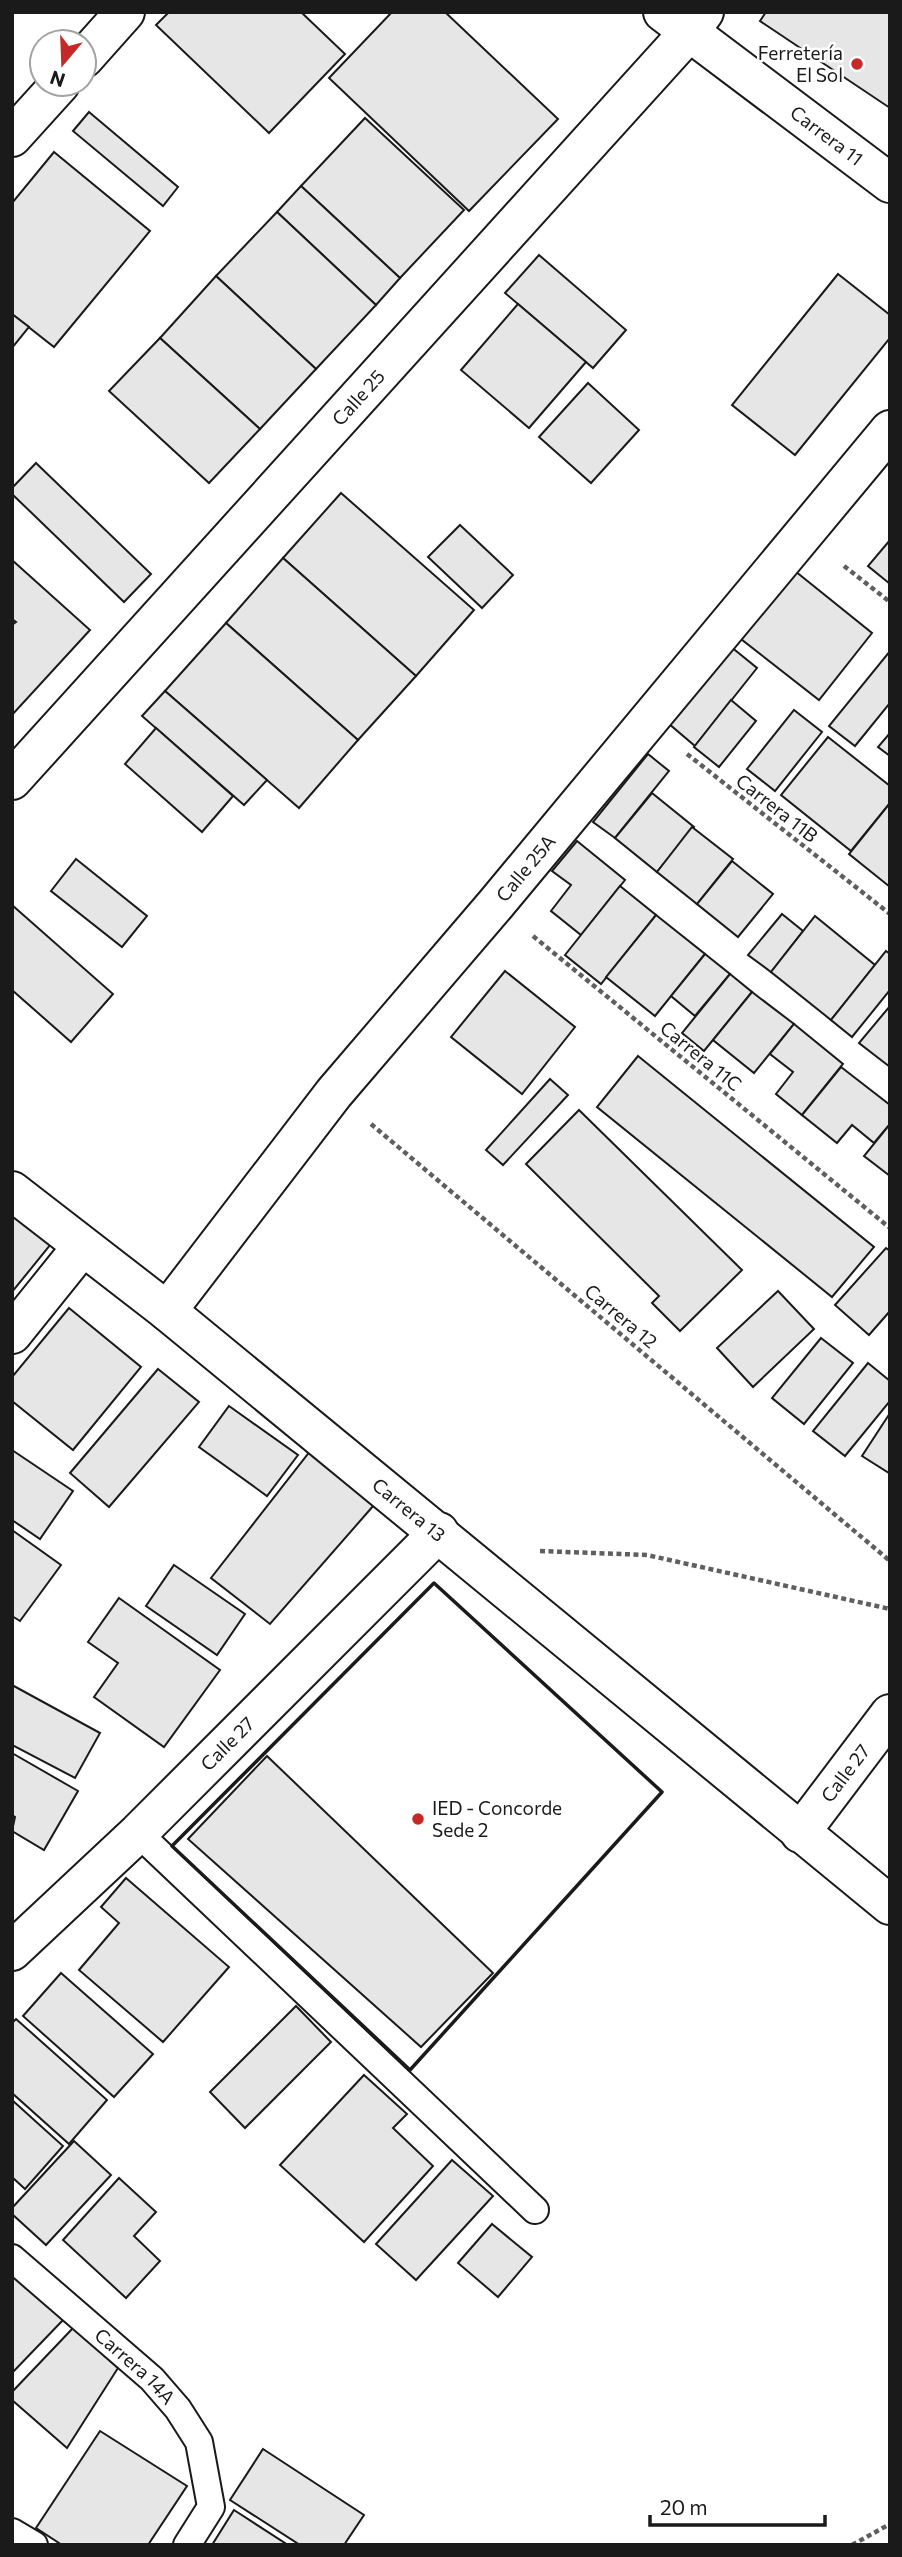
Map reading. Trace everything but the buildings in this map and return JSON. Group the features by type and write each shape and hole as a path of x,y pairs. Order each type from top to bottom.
{"street":[{"path":"98,42 125,12"},
{"name":"Carrera 11","path":"686,19 890,183"},
{"name":"Calle 25","path":"12,780 686,19"},
{"path":"12,137 47,98"},
{"name":"Calle 25A","path":"167,1311 334,1093 648,723 890,430"},
{"name":"Carrera 13","path":"12,1191 167,1311 439,1532 890,1905"},
{"path":"12,1334 82,1247"},
{"name":"Calle 27","path":"12,1951 138,1833 439,1532"},
{"name":"Calle 27","path":"800,1833 890,1714"}],"lane":[{"path":"138,1833 535,2210"},
{"name":"Carrera 14A","path":"12,2258 152,2379 178,2409 199,2442 211,2507 187,2545"},
{"path":"12,2532 34,2545"}],"path":[{"path":"804,534 890,602"},
{"name":"Carrera 11B","path":"648,723 890,914"},
{"name":"Carrera 11C","path":"495,905 890,1228"},
{"name":"Carrera 12","path":"334,1093 890,1561"},
{"path":"527,1549 647,1555 890,1609"},
{"path":"852,2545 890,2524"}],"wall":[{"path":"434,1583 662,1792 410,2070 172,1846 434,1583"}],"place":[{"name":"Ferretería El Sol","path":"857,64"},
{"name":"IED - Concorde Sede 2","path":"418,1819"}]}
